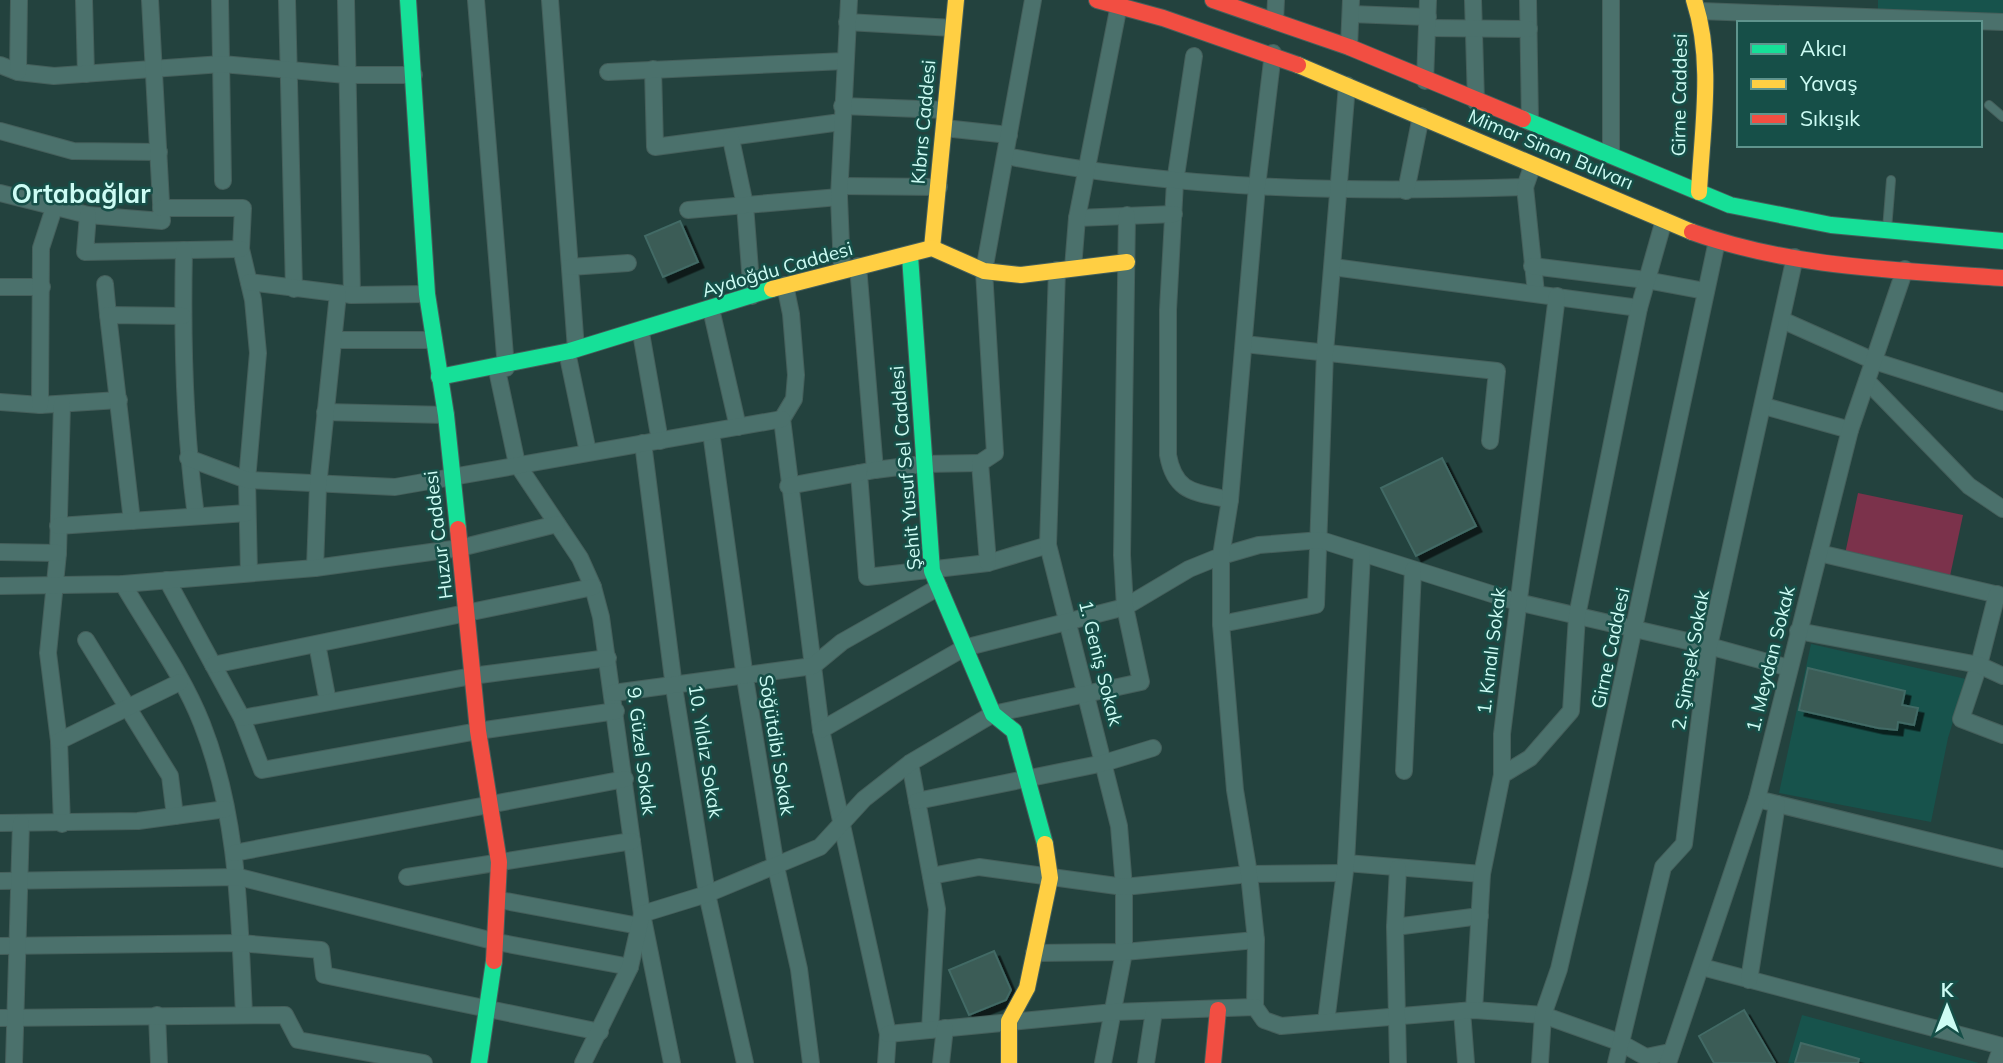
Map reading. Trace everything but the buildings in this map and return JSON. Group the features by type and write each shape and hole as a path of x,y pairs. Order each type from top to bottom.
{"main road":[{"name":"Huzur Caddesi","path":"408,0 427,295 446,415 478,731 499,862 500,900 496,942 479,1063"},
{"name":"Kıbrıs Caddesi","path":"932,248 956,0"},
{"name":"Mimar Sinan Bulvarı","path":"1097,0 1198,27 1273,54 1532,166 1717,241 1795,257 2003,278"},
{"name":"Mimar Sinan Bulvarı","path":"1213,0 1349,47 1476,102 1699,192 1761,214 2003,241"},
{"name":"Girne Caddesi","path":"1697,6 1704,46 1699,192"},
{"name":"Aydoğdu Caddesi","path":"439,377 501,369 641,333 785,285 850,267 910,256 932,248"},
{"path":"932,248 984,271 1021,275 1127,262"},
{"name":"Şehit Yusuf Sel Caddesi","path":"910,256 932,571 993,714 1014,731 1044,835 1050,878 1027,988 1009,1021 1009,1063"},
{"path":"1213,1063 1218,1010"}],"street":[{"path":"18,72 19,0"},
{"path":"85,0 86,74"},
{"path":"150,0 161,214"},
{"path":"220,0 223,181"},
{"path":"287,0 294,289"},
{"path":"315,568 318,486 325,412 334,340 345,295 346,0"},
{"path":"476,0 501,369 517,464"},
{"path":"550,0 570,267 572,351 588,453"},
{"path":"849,0 839,191 850,267 867,471 867,577 988,563 1048,545"},
{"path":"788,486 923,464 980,463 995,453 984,271 1033,0"},
{"path":"1275,20 1276,0"},
{"path":"1425,81 1428,0"},
{"path":"1473,0 1476,102"},
{"path":"1528,0 1530,122"},
{"path":"1611,0 1611,155"},
{"name":"1. Geniş Sokak","path":"1103,1063 1124,952 1124,887 1119,826 1048,545 1065,269 1119,5"},
{"path":"1697,6 1802,8 2003,22"},
{"path":"1349,47 1351,7 1475,28 1529,29"},
{"path":"847,22 953,28"},
{"path":"1273,54 1257,186 1230,500 1220,556 1221,624 1235,790 1249,874 1256,940 1255,1007 1264,1020 1281,1026 1396,1014 1468,1010 1543,1015 1619,1042 1646,1056 1669,1058"},
{"path":"1194,56 1175,183 1168,310 1168,455 1172,475 1188,491 1230,500"},
{"path":"608,72 845,61"},
{"path":"0,65 18,72 54,76 153,66 222,64 346,75 414,75"},
{"path":"653,69 655,147 731,139 842,114 945,110"},
{"path":"1221,624 1317,605 1325,352 1347,85"},
{"path":"1406,191 1421,116"},
{"path":"944,128 1009,135"},
{"path":"0,131 73,151 159,152"},
{"path":"731,139 745,205 752,296"},
{"path":"1006,156 1086,172 1175,183 1406,191 1525,187"},
{"path":"1532,166 1525,187 1536,293"},
{"path":"688,211 839,191 939,187"},
{"path":"0,193 88,215 161,214 243,208 241,249 249,282 258,353 247,481 249,573"},
{"path":"40,405 41,248 54,208"},
{"path":"1077,218 1174,214"},
{"path":"88,215 85,252 241,249"},
{"path":"500,900 640,920 820,847 864,799 910,763 993,714 1141,682 1125,607 1122,555 1127,215"},
{"path":"1502,775 1530,758 1572,711 1577,616 1639,308 1664,220"},
{"name":"Girne Caddesi","path":"1539,1063 1543,1015 1559,969 1636,630 1717,241"},
{"path":"184,250 183,316 188,458 196,516"},
{"name":"2. Şimşek Sokak","path":"1616,1063 1663,867 1684,844 1709,646 1795,257"},
{"path":"570,267 628,263"},
{"path":"1333,267 1639,308"},
{"path":"1532,267 1646,279 1705,291"},
{"name":"1. Meydan Sokak","path":"1669,1058 1758,799 1850,430 1905,269"},
{"path":"249,282 345,295 427,295"},
{"path":"105,284 132,521"},
{"path":"785,285 791,314 796,375 794,399 782,419 788,486 821,730 888,1034 886,1063"},
{"path":"0,287 42,287"},
{"name":"1. Kınalı Sokak","path":"1466,1063 1468,1010 1480,916 1482,874 1502,775 1502,734 1517,602 1557,296"},
{"path":"711,309 738,427"},
{"path":"108,315 183,316"},
{"path":"1782,320 1874,361 2003,402"},
{"path":"641,333 660,441"},
{"path":"334,340 434,340"},
{"path":"1244,344 1497,371 1490,441"},
{"path":"1867,381 1969,486 2003,509"},
{"path":"0,402 40,405 119,400"},
{"path":"62,404 58,553 48,653 60,741 62,824"},
{"path":"1764,406 1850,430"},
{"path":"325,412 446,415"},
{"path":"188,458 247,481 318,486 395,487 782,419"},
{"name":"Söğütdibi Sokak","path":"711,432 745,678 776,867 799,969 811,1063"},
{"name":"10. Yıldız Sokak","path":"643,443 674,687 707,894 745,1063"},
{"path":"980,463 988,563"},
{"name":"9. Güzel Sokak","path":"517,464 580,558 593,587 616,711 640,920 672,1063"},
{"path":"58,526 247,513"},
{"path":"0,586 123,584 315,568 460,548 557,524"},
{"path":"821,730 964,648 1125,607 1189,569 1220,556 1259,545 1321,540 1517,602 1709,646 1789,668"},
{"path":"0,552 58,553"},
{"path":"1819,553 2000,595 1961,719 2003,735"},
{"path":"1326,1022 1345,868 1362,554"},
{"path":"1404,771 1413,570"},
{"path":"167,580 242,718 262,770 478,731 616,711"},
{"path":"123,584 201,721 215,760 239,877 244,1014"},
{"path":"213,666 593,587"},
{"path":"613,694 745,678 813,666 842,642 939,587"},
{"path":"1798,631 1979,666 2003,676"},
{"path":"86,640 170,776 175,816"},
{"path":"317,644 328,702"},
{"path":"242,718 472,676 608,658"},
{"path":"60,741 180,682"},
{"path":"917,801 1104,763 1153,748"},
{"path":"910,763 937,909 938,1029 941,1063"},
{"path":"234,853 625,779"},
{"path":"1758,799 2003,859"},
{"path":"1749,980 1777,804"},
{"path":"0,823 138,821 226,809"},
{"path":"14,1063 8,1018 17,946 21,823"},
{"path":"407,877 632,841"},
{"path":"931,876 979,867 1124,887 1249,874 1345,868 1482,874"},
{"path":"1398,869 1395,927 1398,1063"},
{"path":"0,881 239,877 496,942 630,967"},
{"path":"1395,927 1480,916"},
{"path":"583,1063 630,967 640,920"},
{"path":"1034,953 1124,952 1256,940"},
{"path":"0,946 240,943 321,950 324,975 600,1032"},
{"path":"1702,967 2002,1046 1996,1063"},
{"path":"888,1034 1114,1012 1255,1007"},
{"path":"1146,1063 1154,1011"},
{"path":"157,1015 159,1063"},
{"path":"8,1018 285,1015 298,1040 424,1063"}],"lane":[{"path":"1989,105 2003,117"},
{"path":"1887,229 1891,180"}],"shaded area":[{"path":"1878,0 2003,0 2003,15 1878,12"},
{"path":"1858,493 1963,515 1950,576 1845,554"},
{"path":"1811,644 1966,679 1948,738 1931,822 1779,793"},
{"path":"1802,1015 1979,1063 1788,1063"}],"traffic: fast":[{"path":"408,0 427,294 446,415 458,529"},
{"path":"1523,119 1730,205 1831,225 2003,241"},
{"path":"910,256 932,571 993,714 1014,731 1045,844"},
{"path":"439,377 570,351 772,289"},
{"path":"479,1063 494,961"}],"traffic: slow":[{"path":"932,248 956,0"},
{"path":"1694,0 1704,47 1705,71 1699,192"},
{"path":"1298,65 1692,232"},
{"path":"772,289 932,248 984,271 1021,275 1127,262"},
{"path":"1009,1063 1009,1021 1027,988 1050,878 1045,844"}],"traffic: jam":[{"path":"1097,0 1163,18 1298,65"},
{"path":"1213,0 1349,47 1523,119"},
{"path":"1692,232 1768,253 1846,266 2003,278"},
{"path":"458,529 478,731 499,862 494,961"},
{"path":"1213,1063 1218,1010"}],"district":[{"name":"Ortabağlar","path":"81,193"}]}
